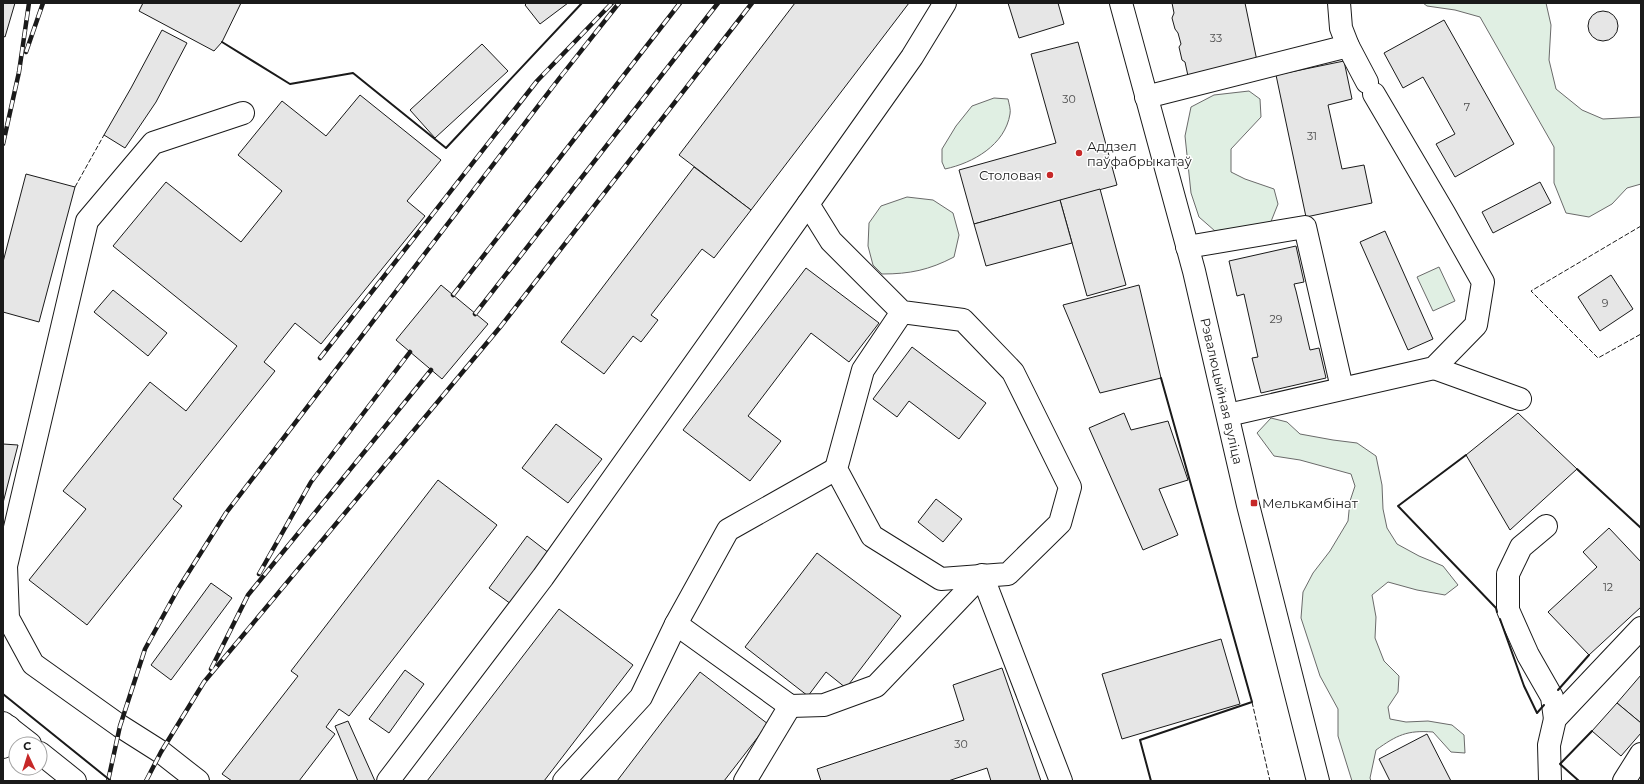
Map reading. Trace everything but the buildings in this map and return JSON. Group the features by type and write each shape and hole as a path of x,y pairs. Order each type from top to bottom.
{"street":[{"path":"388,781 543,577 912,58 945,3"},
{"name":"Рэвалюцыйная вуліца","path":"1121,3 1187,248 1228,414 1248,506 1318,781"},
{"path":"1339,3 1341,28 1348,46 1370,88 1483,282 1476,325 1434,368"},
{"path":"1146,97 1348,46"},
{"path":"198,781 161,752 120,726 33,664 8,618 6,566 87,221 153,143 243,113"},
{"path":"808,204 831,241 902,312 963,320 1013,372 1070,487 1060,523 1008,574 941,579 872,536 836,469 864,370 902,312"},
{"path":"1187,248 1304,227 1342,388"},
{"path":"1228,414 1434,368 1520,399"},
{"path":"564,781 641,697 676,624 728,530 836,469"},
{"path":"1546,526 1521,547 1508,574 1508,610 1528,655 1552,697 1555,719 1549,745 1550,781"},
{"path":"676,624 790,706 824,705 876,686 982,575"},
{"path":"982,575 1061,781"},
{"path":"1555,719 1641,628"},
{"path":"745,781 790,706"},
{"path":"1624,781 1641,754"},
{"path":"48,759 75,781"}],"green space":[{"path":"1423,3 1546,3 1551,25 1549,60 1556,89 1582,110 1603,119 1641,117 1641,184 1627,188 1612,204 1589,217 1566,213 1554,183 1554,147 1480,17 1455,10 1427,6"},
{"path":"1249,91 1260,99 1261,117 1231,149 1231,172 1245,179 1274,189 1278,204 1270,224 1215,231 1199,217 1191,193 1185,136 1191,107 1214,95"},
{"path":"994,98 1008,99 1010,107 1007,125 1002,135 986,151 977,157 945,169 942,162 942,149 956,126 972,106"},
{"path":"907,197 933,200 953,213 959,235 954,257 928,268 902,273 882,274 873,265 868,246 869,223 881,206"},
{"path":"1439,267 1455,301 1433,311 1417,277"},
{"path":"1271,418 1287,422 1300,434 1357,443 1376,456 1382,485 1383,509 1387,528 1397,544 1419,556 1443,566 1458,585 1445,595 1417,590 1388,582 1372,595 1376,617 1375,638 1384,661 1399,676 1398,692 1388,707 1390,719 1406,722 1428,721 1452,725 1464,735 1465,753 1451,752 1433,732 1409,733 1396,737 1376,750 1370,778 1371,781 1352,781 1338,736 1338,709 1320,676 1301,618 1303,592 1313,573 1330,551 1348,521 1350,501 1355,486 1351,474 1300,460 1274,456 1257,433"}],"railway":[{"path":"3,144 19,72 29,3"},
{"path":"26,52 43,3"},
{"path":"320,358 537,81 612,3"},
{"path":"108,781 120,726 145,649 178,589 226,513 558,80 619,3"},
{"path":"453,295 680,3"},
{"path":"475,314 718,3"},
{"path":"146,781 161,752 204,682 501,326 752,3"},
{"path":"259,574 311,482 410,352"},
{"path":"211,669 248,595 431,370"}],"fence":[{"path":"75,187 104,135"},
{"path":"1641,226 1531,291 1598,358 1641,334"},
{"path":"1252,702 1270,781"}],"wall":[{"path":"222,42 290,84 353,73 446,148 582,3"},
{"path":"1151,781 1140,740 1252,702 1161,378"},
{"path":"1466,455 1398,506 1496,608 1497,612"},
{"path":"1577,469 1641,528"},
{"path":"1500,619 1524,686 1537,713 1544,705"},
{"path":"1558,690 1589,655"},
{"path":"3,694 111,781"},
{"path":"1579,781 1560,764 1592,731"}],"place":[{"name":"Аддзел паўфабрыкатаў","path":"1079,153"},
{"name":"Столовая","path":"1050,175"},
{"name":"Мелькамбінат","path":"1254,503"}]}
